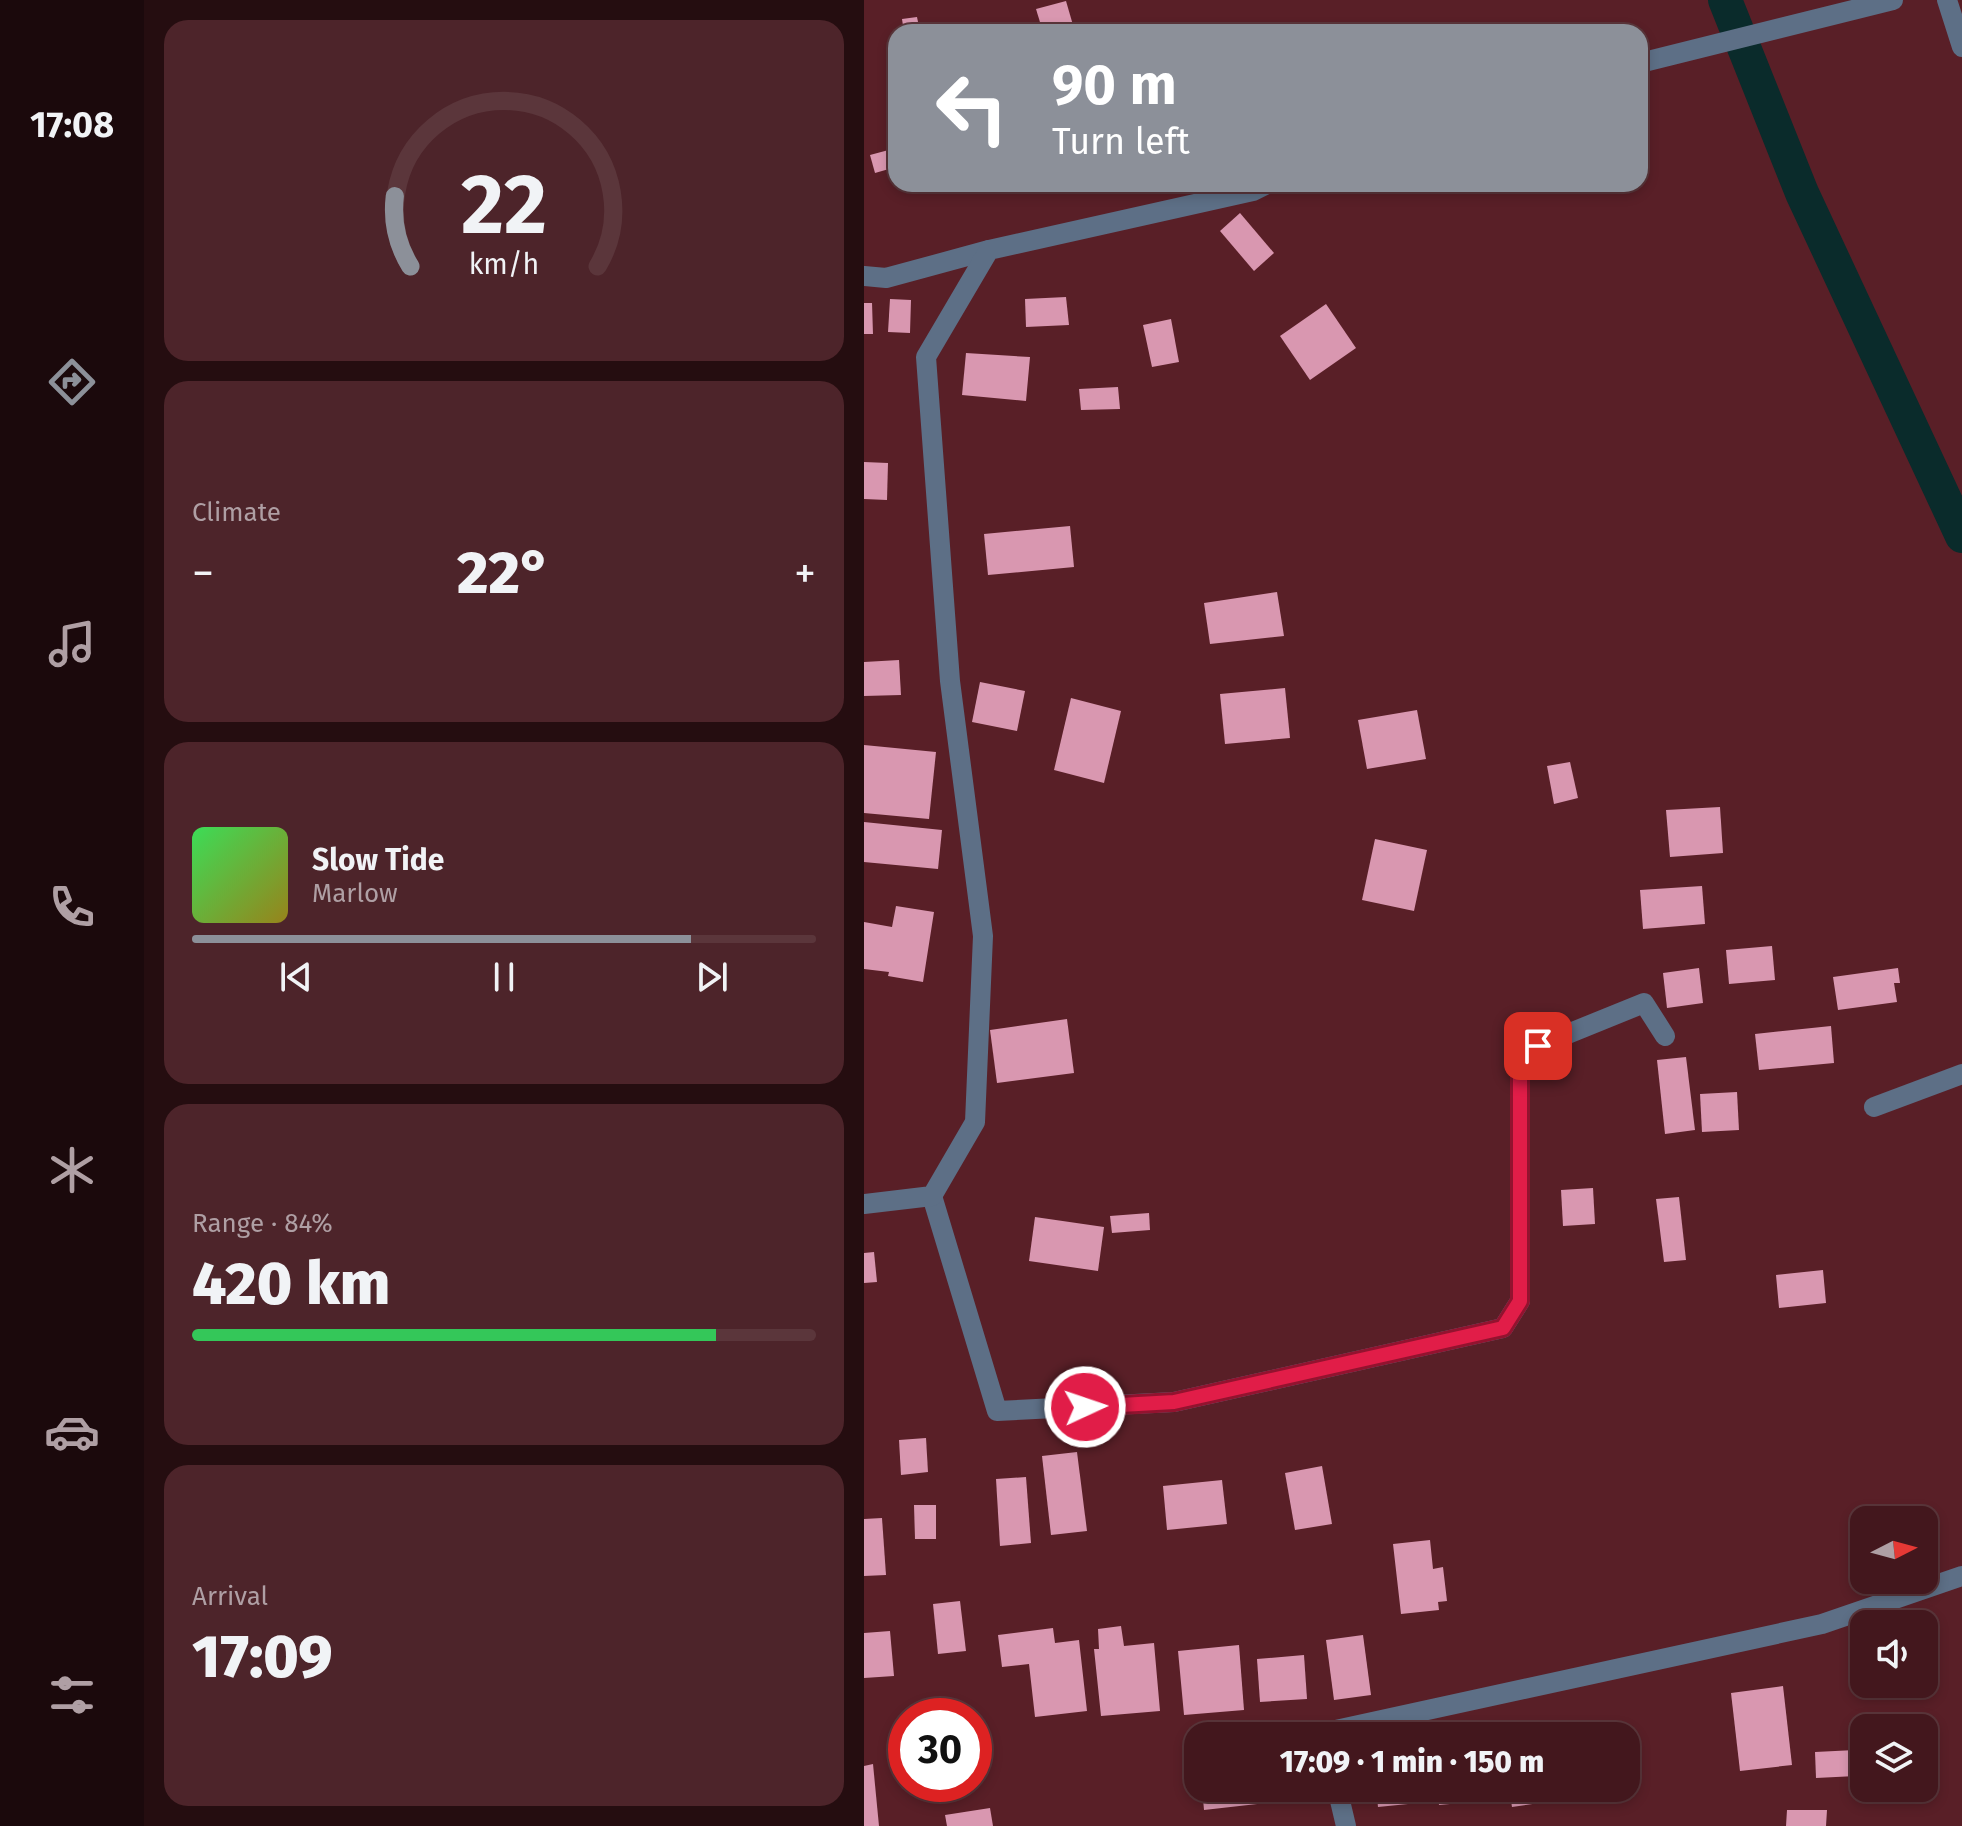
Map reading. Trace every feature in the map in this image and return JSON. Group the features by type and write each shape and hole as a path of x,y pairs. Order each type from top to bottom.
{"street":[{"path":"1648,61 1893,0"},
{"path":"1947,0 1962,47"},
{"path":"864,276 886,278 989,250 1249,192"},
{"path":"989,250 926,357 950,681 983,936 975,1122 932,1196 997,1411 1174,1402 1503,1328 1520,1301 1520,1067 1538,1046 1644,1003 1665,1036"},
{"path":"1874,1107 1962,1074"},
{"path":"864,1204 932,1196"},
{"path":"1372,1722 1822,1624 1962,1576"},
{"path":"1340,1802 1346,1826"}],"building":[{"path":"1066,1 1073,24 1041,24 1036,9"},
{"path":"917,17 918,24 903,24 902,19"},
{"path":"888,150 888,169 875,173 870,155"},
{"path":"1240,213 1274,253 1254,271 1220,231"},
{"path":"1066,297 1069,325 1026,327 1025,299"},
{"path":"890,299 911,300 910,333 888,332"},
{"path":"864,303 872,303 873,334 864,334"},
{"path":"1326,304 1356,348 1310,380 1280,336"},
{"path":"1171,319 1179,362 1152,367 1143,325"},
{"path":"966,353 1030,357 1026,401 962,395"},
{"path":"1118,387 1120,409 1081,410 1079,389"},
{"path":"864,462 888,463 887,500 864,499"},
{"path":"1070,526 1074,567 988,575 984,534"},
{"path":"1277,592 1284,636 1210,644 1204,603"},
{"path":"899,660 901,695 864,696 864,662"},
{"path":"980,682 1025,691 1017,731 972,722"},
{"path":"1285,688 1290,738 1225,744 1220,694"},
{"path":"1071,698 1121,711 1104,783 1054,770"},
{"path":"1417,710 1426,759 1367,769 1358,720"},
{"path":"864,745 936,752 929,819 864,813"},
{"path":"1570,762 1578,798 1554,804 1547,766"},
{"path":"1720,807 1723,853 1670,857 1666,810"},
{"path":"864,822 942,830 938,869 864,862"},
{"path":"1375,839 1427,850 1414,911 1362,900"},
{"path":"1702,886 1705,924 1643,929 1640,890"},
{"path":"896,906 934,912 923,982 888,976 889,972 864,969 864,922 892,927"},
{"path":"1772,946 1775,980 1729,984 1726,950"},
{"path":"1699,968 1703,1003 1667,1008 1663,973"},
{"path":"1898,968 1900,983 1894,983 1897,1002 1838,1010 1833,977"},
{"path":"1067,1019 1074,1073 997,1083 990,1030"},
{"path":"1831,1026 1834,1063 1759,1070 1755,1034"},
{"path":"1686,1057 1695,1130 1665,1134 1657,1060"},
{"path":"1737,1092 1739,1130 1702,1132 1700,1094"},
{"path":"1593,1188 1595,1224 1563,1226 1561,1190"},
{"path":"1679,1197 1686,1260 1664,1262 1656,1199"},
{"path":"1149,1213 1150,1230 1112,1233 1110,1216"},
{"path":"1035,1217 1104,1227 1098,1271 1029,1261"},
{"path":"874,1252 877,1282 864,1283 864,1253"},
{"path":"1823,1270 1826,1303 1779,1308 1776,1275"},
{"path":"926,1438 928,1472 901,1475 899,1440"},
{"path":"1077,1452 1087,1531 1051,1535 1042,1456"},
{"path":"1322,1466 1332,1524 1295,1530 1285,1473"},
{"path":"1026,1477 1031,1543 1000,1546 996,1479"},
{"path":"1222,1480 1227,1524 1167,1530 1163,1486"},
{"path":"914,1505 936,1505 936,1539 915,1539"},
{"path":"882,1518 886,1575 864,1576 864,1519"},
{"path":"1430,1540 1433,1569 1443,1567 1447,1601 1438,1602 1439,1610 1401,1614 1393,1544"},
{"path":"960,1601 966,1651 938,1654 933,1604"},
{"path":"1121,1626 1124,1646 1154,1643 1160,1711 1101,1716 1094,1649 1099,1649 1098,1629"},
{"path":"1053,1628 1055,1643 1079,1640 1087,1711 1035,1717 1029,1664 1002,1667 998,1635"},
{"path":"890,1631 894,1676 864,1678 864,1633"},
{"path":"1363,1635 1371,1695 1334,1700 1326,1640"},
{"path":"1239,1645 1244,1710 1184,1715 1178,1651"},
{"path":"1304,1655 1307,1699 1260,1702 1257,1659"},
{"path":"1783,1686 1792,1765 1740,1771 1731,1693"},
{"path":"1850,1750 1850,1776 1816,1778 1815,1752"},
{"path":"873,1764 879,1826 864,1826 864,1766"},
{"path":"1203,1802 1266,1802 1266,1803 1204,1810"},
{"path":"1377,1802 1408,1802 1408,1804 1378,1807"},
{"path":"1511,1802 1546,1802 1512,1807"},
{"path":"990,1808 993,1826 947,1826 945,1815"},
{"path":"1787,1810 1827,1810 1826,1826 1786,1826"}],"waterway":[{"path":"1725,0 1802,193 1962,536"}],"route":[{"path":"1085,1407 1174,1402 1503,1328 1520,1301 1520,1067 1538,1046"}]}
